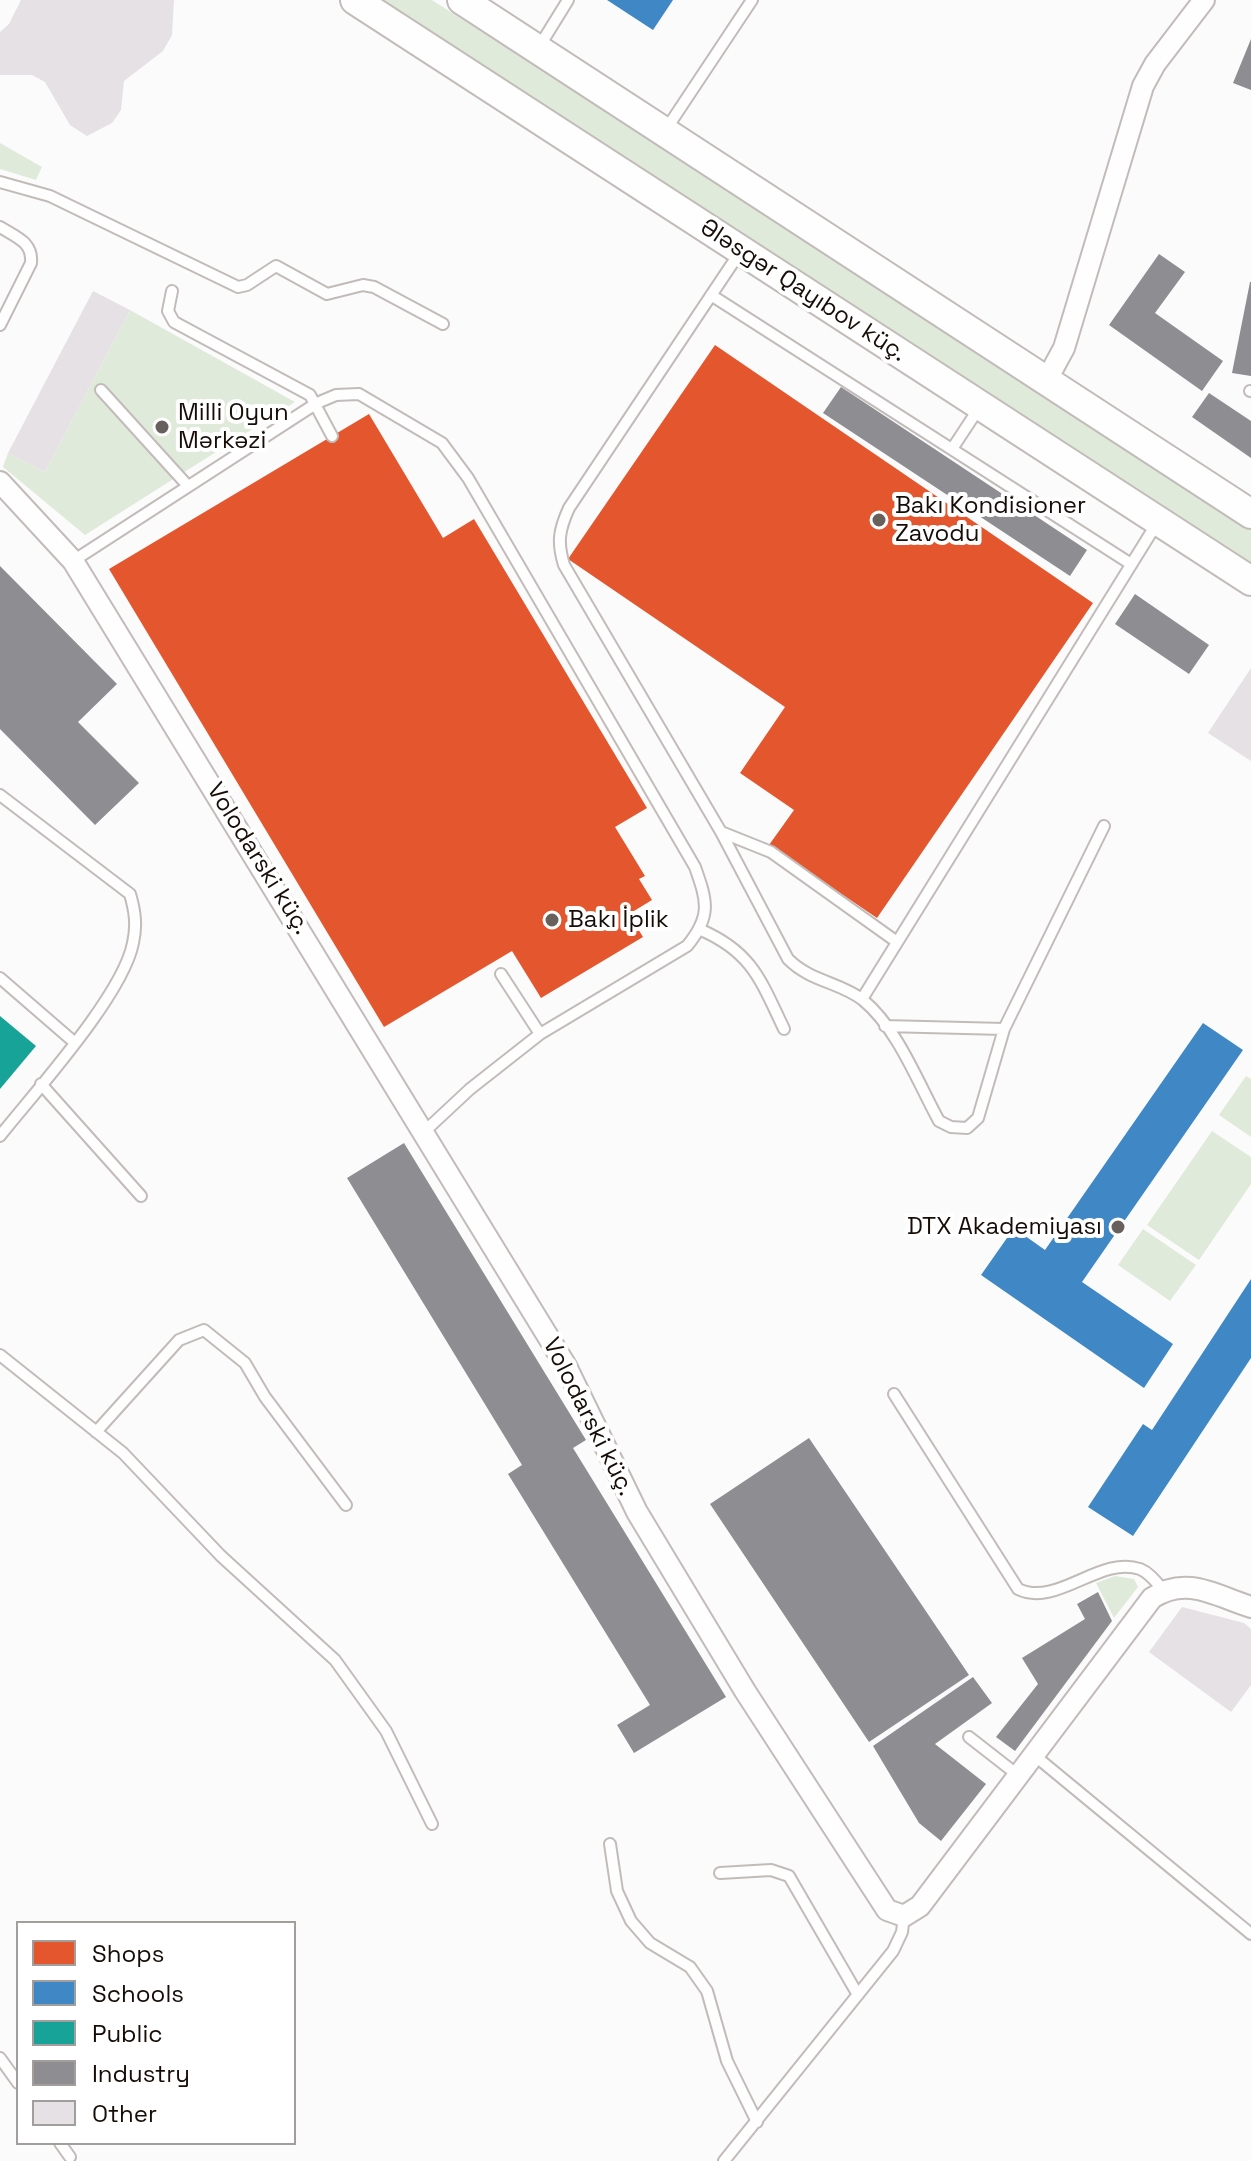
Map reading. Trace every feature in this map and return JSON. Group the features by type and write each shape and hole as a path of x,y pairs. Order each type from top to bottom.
{"main road":[{"name":"Ələsgər Qayıbov küç.","path":"355,0 979,408 1251,581"},
{"path":"462,0 1045,383 1248,507"}],"street":[{"path":"1045,383 1064,348 1143,86 1155,64 1204,0"},
{"name":"Volodarski küç.","path":"0,482 73,561 425,1131 583,1395 622,1485 745,1691 880,1902 894,1914 904,1916"},
{"path":"904,1916 920,1906 1139,1612 1164,1591 1198,1587 1251,1607"}],"lane":[{"path":"538,48 568,0"},
{"path":"664,133 752,0"},
{"path":"0,182 50,196 238,287 247,285 276,266 327,294 358,286 374,287 443,324"},
{"path":"0,227 27,244 32,252 31,263 0,325"},
{"path":"741,250 569,508 558,532 558,545 564,565 721,832 788,959 803,973 862,999 885,1026 939,1121 951,1127 967,1128 978,1118 1004,1029 1104,826"},
{"path":"172,291 168,311 174,322 303,391 317,403 332,436"},
{"path":"711,295 1131,564"},
{"path":"101,390 188,486"},
{"path":"73,561 317,403 336,395 359,394 442,443 455,458 695,867 707,910 701,930 687,946 540,1034 470,1089 425,1131"},
{"path":"952,449 979,408"},
{"path":"862,999 1158,521"},
{"path":"0,795 130,894 137,916 133,946 103,1005 0,1136"},
{"path":"721,832 771,852 897,942"},
{"path":"701,930 727,941 742,953 758,975 784,1029"},
{"path":"501,974 540,1034"},
{"path":"0,978 74,1042"},
{"path":"885,1026 1004,1029"},
{"path":"41,1084 141,1196"},
{"path":"96,1432 179,1340 204,1330 245,1363 265,1397 346,1505"},
{"path":"0,1355 123,1453 221,1556 335,1660 386,1731 432,1824"},
{"path":"894,1394 1018,1589 1041,1593 1126,1567 1142,1570 1164,1591"},
{"path":"969,1737 1019,1776"},
{"path":"1034,1755 1251,1934"},
{"path":"610,1844 617,1891 631,1921 650,1943 690,1967 707,1991 727,2061 757,2122"},
{"path":"720,1873 771,1870 789,1876 858,1995"},
{"path":"724,2161 893,1951 902,1932 904,1916"},
{"path":"0,2058 16,2080"},
{"path":"61,2145 70,2157"}],"green space":[{"path":"375,0 432,0 1251,524 1251,565"},
{"path":"0,143 42,167 36,180 0,169"},
{"name":"Milli Oyun Mərkəzi","path":"130,310 295,402 85,535 3,467 8,453 45,472"},
{"path":"1246,1076 1251,1079 1251,1137 1219,1115"},
{"path":"1212,1131 1251,1157 1251,1184 1199,1260 1147,1225"},
{"path":"1143,1229 1196,1265 1170,1301 1118,1265"},
{"path":"1115,1576 1134,1579 1138,1587 1114,1618 1096,1583"}],"building: Shops":[{"path":"715,345 1093,603 877,918 769,845 794,810 740,773 785,707 568,559"},
{"name":"Bakı İplik","path":"369,414 443,538 474,519 647,808 615,827 645,876 639,879 652,900 629,914 643,937 541,998 512,951 384,1027 109,569"}],"building: Schools":[{"path":"607,0 673,0 653,30"},
{"path":"1203,1023 1243,1050 1082,1282 1173,1344 1144,1388 981,1275 1014,1228 1045,1250"},
{"path":"1251,1279 1251,1358 1133,1536 1088,1507 1143,1424 1152,1430"}],"building: Public":[{"path":"0,1016 36,1046 0,1089"}],"building: Industry":[{"path":"1251,39 1251,90 1233,83"},
{"path":"1159,254 1185,272 1155,313 1223,361 1202,391 1109,325"},
{"path":"1251,282 1251,376 1232,373"},
{"path":"841,387 1087,550 1070,576 823,413"},
{"path":"1209,393 1251,421 1251,458 1192,417"},
{"path":"0,566 117,684 78,722 139,783 95,825 0,729"},
{"path":"1135,594 1209,645 1189,674 1115,624"},
{"path":"404,1143 586,1440 573,1448 726,1697 634,1753 617,1725 650,1705 508,1474 522,1465 347,1178"},
{"path":"809,1438 969,1675 869,1742 710,1504"},
{"path":"1098,1592 1112,1621 1015,1751 996,1737 1038,1684 1022,1658 1085,1619 1077,1604"},
{"path":"973,1677 992,1703 935,1744 986,1784 941,1841 919,1823 873,1746"}],"building: Other":[{"path":"21,0 174,0 172,35 163,51 124,81 121,110 112,123 87,136 70,125 45,82 32,75 0,75 0,32 9,24"},
{"path":"93,291 130,310 45,472 8,453"},
{"path":"1251,668 1251,761 1208,733"},
{"path":"1182,1607 1244,1623 1251,1629 1251,1685 1231,1712 1149,1652"}],"place":[{"name":"Milli Oyun Mərkəzi","path":"162,427"},
{"name":"Bakı Kondisioner Zavodu","path":"879,520"},
{"name":"Bakı İplik","path":"552,920"},
{"name":"DTX Akademiyası","path":"1118,1227"}]}
